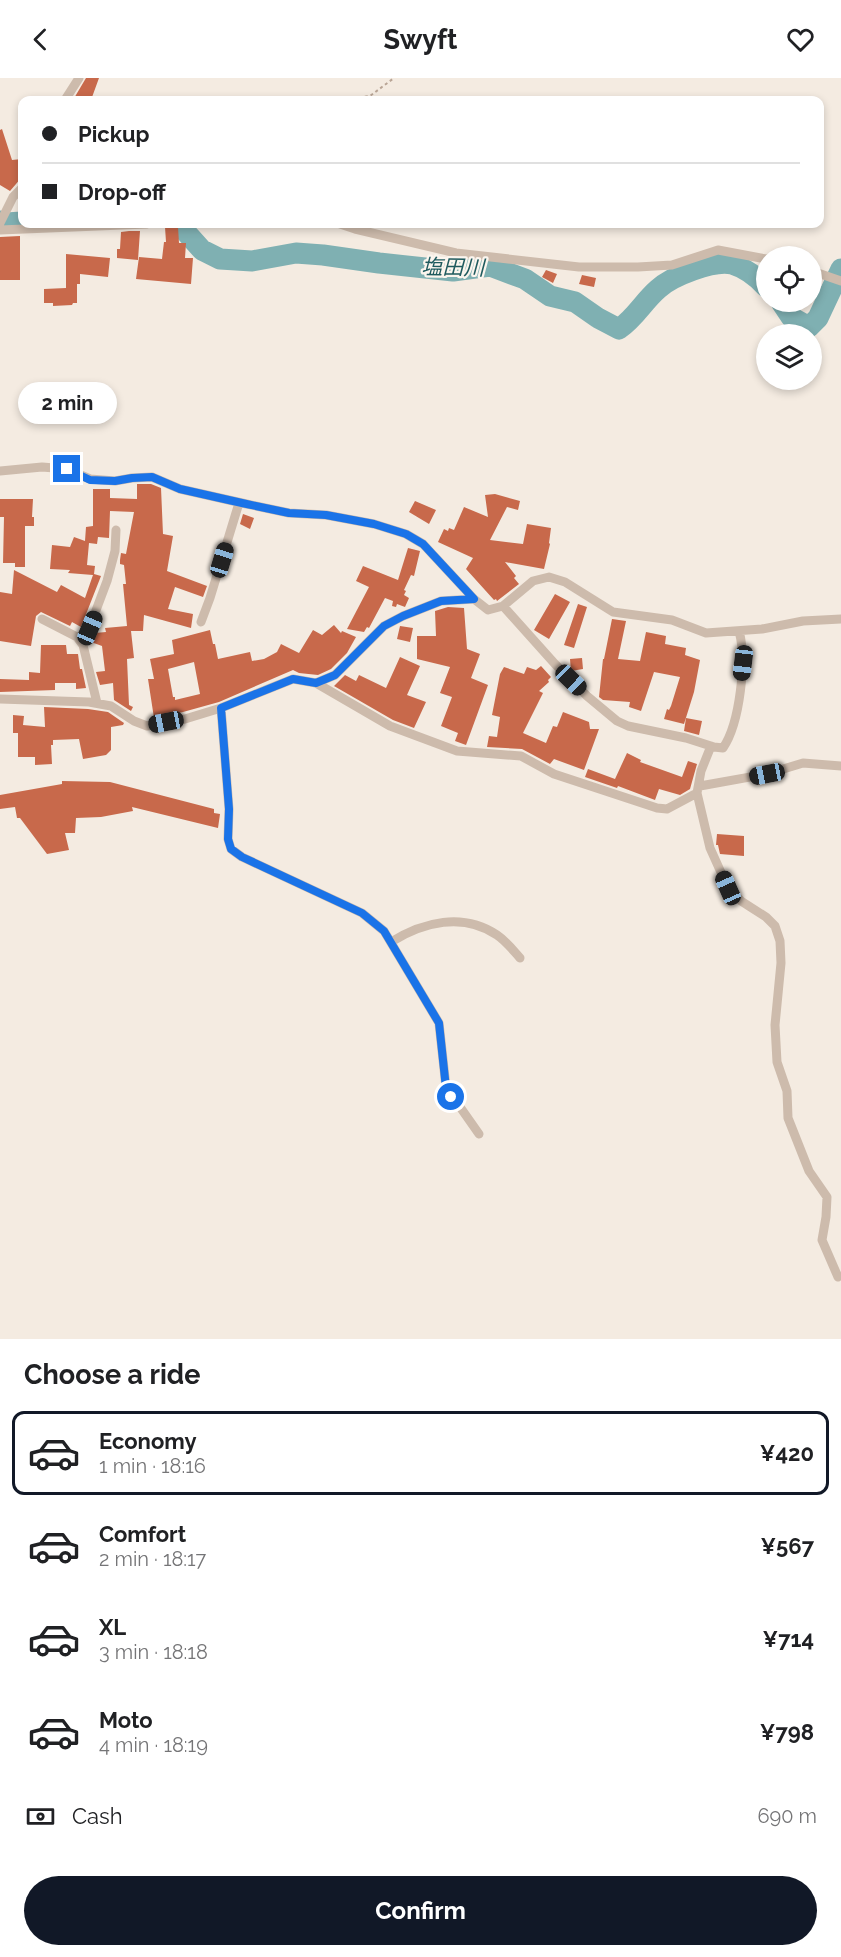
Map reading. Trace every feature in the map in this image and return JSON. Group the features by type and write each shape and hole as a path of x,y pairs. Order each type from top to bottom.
{"street":[{"path":"68,96 79,78"},
{"path":"0,224 13,197 18,192"},
{"path":"0,230 49,228"},
{"path":"352,228 456,253 579,267 672,265 718,250 756,257"},
{"path":"822,274 841,280"},
{"path":"0,471 42,466 67,469 90,480 115,481 152,477 180,489 239,503 289,513 335,516 374,524 406,534 423,544 474,599 488,610 503,606 533,581 549,577 565,582 613,612 672,620 706,633 739,631 803,621 841,619"},
{"path":"201,622 239,503"},
{"path":"83,645 107,581 115,551 116,530"},
{"path":"316,683 335,675 384,626 441,601 474,599"},
{"path":"503,606 555,664 587,696 618,721 628,726 723,748 727,742 738,704 743,663 739,631"},
{"path":"42,619 76,637 83,645 97,703"},
{"path":"0,699 97,703 111,706 134,721 147,726 185,719 221,708 293,679 316,683 390,726 457,751 521,756 554,774 667,809 698,789 767,774 803,763 841,766"},
{"path":"221,708 229,809 228,839 231,849 242,857 362,913 384,931 439,1023 446,1088 479,1134"},
{"path":"711,746 701,771 698,789 710,848 728,888 741,901 766,917 775,926 780,941 781,963 775,1025 777,1062 787,1091 788,1118 809,1172 827,1197 822,1240 838,1277"},
{"path":"391,942 422,925 447,921 465,923 484,928 495,934 520,958"}],"path":[{"path":"370,96 394,78"}],"building":[{"path":"86,78 99,78 92,96 75,96"},
{"path":"2,129 12,160 18,159 18,182 10,191 0,185 0,130"},
{"path":"165,228 178,228 179,243 186,243 185,258 193,258 191,284 136,279 139,257 162,259 164,242 166,242"},
{"path":"140,231 138,260 117,258 121,232"},
{"path":"20,236 20,280 0,280 0,237"},
{"path":"66,254 110,258 108,277 80,274 80,284 77,284 77,303 53,306 53,303 44,303 44,289 66,288"},
{"path":"546,270 557,274 553,283 542,277"},
{"path":"582,275 596,278 594,287 579,284"},
{"path":"137,484 151,484 161,488 163,534 173,536 167,571 207,586 203,597 175,587 168,609 193,614 191,628 144,615 143,631 131,631 134,658 127,659 129,705 133,707 131,711 114,700 113,683 100,685 96,672 105,671 102,646 91,642 95,633 106,632 105,628 127,626 123,584 126,584 124,565 120,564 120,560 121,553 126,554 134,512 110,511 109,538 98,537 97,544 89,543 87,565 95,566 94,574 101,576 81,627 72,622 70,626 41,612 36,616 31,646 0,641 0,592 12,594 14,570 57,592 61,585 85,598 93,575 50,569 52,545 70,547 74,537 85,541 86,527 93,526 93,489 110,489 110,498 137,499"},
{"path":"495,494 520,501 518,510 507,507 490,540 523,544 527,524 551,528 544,569 505,562 519,584 497,601 466,569 473,558 438,542 444,529 454,530 464,507 488,517 485,495"},
{"path":"0,499 33,499 34,526 25,526 25,567 15,567 15,563 3,563 4,517 0,517"},
{"path":"415,501 436,510 429,524 409,512"},
{"path":"243,514 254,518 250,529 240,524"},
{"path":"408,548 420,551 414,576 411,575 404,590 406,591 404,595 409,598 405,607 397,604 396,607 392,606 393,601 385,598 369,628 367,627 364,632 347,629 369,587 356,581 363,566 398,580"},
{"path":"555,594 570,602 549,639 534,630"},
{"path":"578,604 587,607 574,648 564,645"},
{"path":"448,607 464,608 467,649 480,654 471,678 488,685 466,745 455,741 458,733 441,726 452,697 440,693 450,667 417,659 417,636 436,636 435,611"},
{"path":"612,619 626,621 618,659 640,661 646,632 666,636 665,644 686,648 685,655 700,660 694,692 684,724 664,719 667,709 669,710 671,706 680,677 654,672 641,711 629,707 630,702 603,700 599,697 603,659"},
{"path":"334,625 341,633 342,631 356,637 347,653 331,669 318,675 293,670 219,702 154,718 148,679 154,679 150,659 174,654 172,640 210,630 218,659 250,652 252,661 264,659 277,652 281,644 299,653 313,630 322,635","holes":["194,662 200,694 175,700 168,669"]},
{"path":"400,626 413,628 410,642 397,639"},
{"path":"41,645 66,645 67,654 78,654 86,688 76,689 76,683 55,683 55,690 0,692 0,679 29,680 29,672 40,673"},
{"path":"400,657 420,666 407,695 426,702 414,728 393,720 334,686 345,675 356,681 359,675 386,688"},
{"path":"582,658 583,669 571,671 570,659"},
{"path":"541,666 551,677 539,691 543,693 523,733 546,743 553,726 557,727 563,712 589,722 590,729 599,729 584,770 554,759 550,764 522,749 487,747 489,736 497,737 500,717 492,715 500,674 504,667 524,674 527,667 536,670"},
{"path":"44,707 108,712 124,723 111,727 111,750 106,755 83,759 79,739 53,740 52,764 35,765 35,757 18,757 18,733 13,733 13,715 24,716 23,725 45,727"},
{"path":"686,718 702,721 699,735 684,731"},
{"path":"627,753 641,760 640,762 682,777 688,761 697,764 690,789 680,795 659,789 655,800 585,777 588,769 615,779"},
{"path":"62,781 110,782 214,809 214,813 220,814 218,828 132,807 133,811 101,817 76,818 75,833 65,833 69,850 47,854 20,818 17,818 15,807 0,809 0,795 62,784"},
{"path":"717,834 744,836 744,856 720,854 718,845 716,845"}],"waterway":[{"name":"塩田川","path":"0,221 18,222"},
{"name":"塩田川","path":"183,228 202,250 220,259 252,261 296,253 453,271 490,266 525,279 550,296 575,302 619,329 664,284 683,274 724,263 742,268 756,278"},
{"name":"塩田川","path":"822,309 841,269"},
{"name":"塩田川","path":"788,312 791,317 809,327 821,312"}],"route":[{"path":"67,469 90,480 115,481 152,477 180,489 242,503 289,513 326,515 374,524 406,534 423,544 474,599 441,601 384,626 335,675 316,683 293,679 221,708 229,809 228,839 231,849 242,857 362,913 375,921 384,931 439,1023 446,1088 451,1097"}]}
